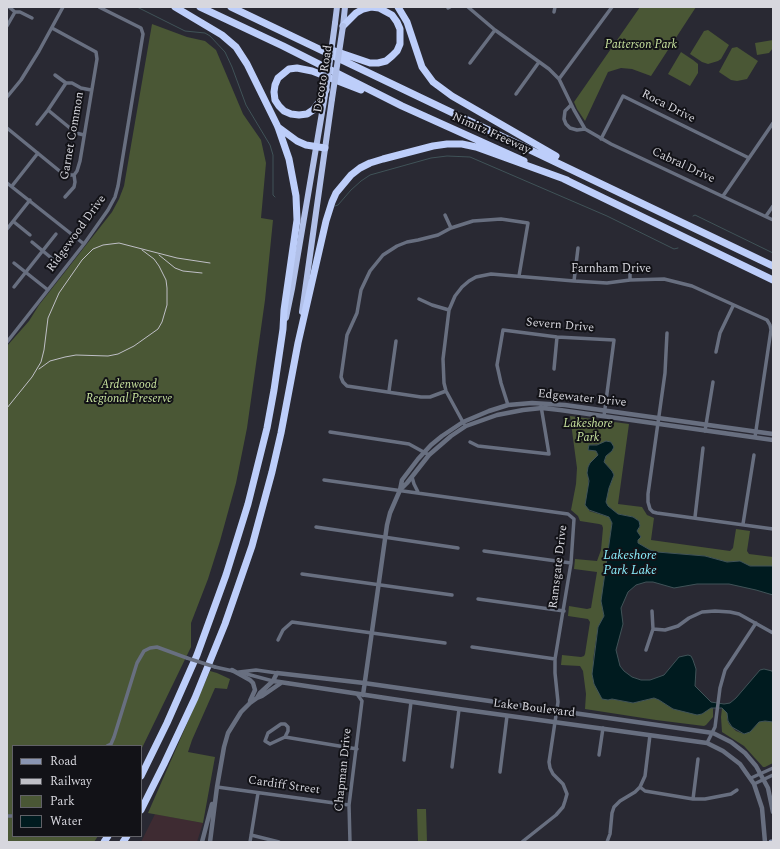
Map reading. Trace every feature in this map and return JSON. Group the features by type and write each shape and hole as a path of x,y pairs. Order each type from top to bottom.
{"highway":[{"path":"142,774 167,723 197,655 212,616 250,497 267,428 274,390 284,329 284,310 296,234 297,214 296,196 286,150 278,127 247,64 236,47 222,35 176,7"},
{"name":"Nimitz Freeway","path":"200,7 283,46 402,106 567,180 773,280"},
{"name":"Nimitz Freeway","path":"231,7 600,182 773,266"},
{"name":"Decoto Road","path":"298,343 332,99 339,24 338,7"},
{"name":"Decoto Road","path":"284,329 326,90 339,24 345,7"},
{"path":"289,35 370,63 386,61 397,51 400,44 400,29 397,22 392,15 379,8 371,7 363,9 339,24"},
{"path":"398,7 407,22 422,67 440,88 550,153 595,175 600,182"},
{"path":"326,90 313,110 307,114 299,116 284,112 279,106 274,92 278,78 289,69 296,68 304,69 402,106"},
{"path":"278,127 297,141 315,150 324,151"},
{"path":"142,808 195,698 214,653 252,546 274,464 298,343 330,206 336,192 360,168 383,159 433,146 447,144 462,144 476,147 513,162 567,180"}],"street":[{"path":"9,7 15,12 20,12 32,18"},
{"path":"7,97 21,80 63,7"},
{"name":"Ridgewood Drive","path":"7,342 84,244 108,210 115,197 143,34 141,28 100,7"},
{"name":"Cabral Drive","path":"468,7 495,30 549,68 559,80 571,105 586,129 601,139 773,220"},
{"path":"554,12 555,7"},
{"path":"559,80 612,7"},
{"path":"7,26 15,12"},
{"name":"Garnet Common","path":"52,28 96,52 97,60 80,161 74,175 74,187 65,196"},
{"path":"470,63 495,30"},
{"path":"516,94 540,62"},
{"path":"55,75 63,79 66,83 72,83 81,88 91,90"},
{"path":"37,124 66,83"},
{"name":"Roca Drive","path":"601,139 623,96 749,158"},
{"name":"Cabral Drive","path":"571,105 565,112 564,118 566,124 570,128 577,130 586,129"},
{"path":"48,110 76,133 84,135"},
{"path":"723,196 773,123"},
{"path":"7,128 62,173 74,175"},
{"path":"12,186 38,153"},
{"path":"7,183 84,244"},
{"path":"7,229 10,223 30,200"},
{"path":"766,216 773,206"},
{"path":"445,215 451,228"},
{"path":"446,391 430,397 420,397 389,391 347,386 341,380 347,335 357,314 361,290 370,271 383,255 397,246 438,235 451,228 474,220 500,219 528,223 519,276"},
{"path":"10,223 30,235"},
{"path":"14,287 56,234"},
{"path":"32,242 55,261"},
{"path":"574,281 578,248"},
{"path":"14,263 48,290"},
{"path":"630,268 630,280"},
{"name":"Farnham Drive","path":"464,424 446,391 444,383 443,360 449,310 455,296 462,287 476,277 491,274 574,281 607,282 664,279 692,286 733,306 767,320 770,325 771,330 756,434"},
{"path":"419,298 432,305 449,310"},
{"path":"716,352 720,333 733,306"},
{"name":"Severn Drive","path":"508,405 497,365 503,330 557,337 614,340 604,416"},
{"path":"7,333 12,336"},
{"path":"668,333 658,424 648,494 650,509 653,512 773,529"},
{"path":"554,368 557,337"},
{"path":"389,391 396,340"},
{"path":"705,431 713,382"},
{"name":"Edgewater Drive","path":"400,490 412,476 427,453 442,436 489,411 508,405 605,411 658,418 756,434 773,440"},
{"path":"470,442 478,446 548,454 541,406"},
{"name":"Edgewater Drive","path":"464,424 502,413 541,406 705,431 773,434"},
{"path":"330,432 409,444 427,453"},
{"path":"695,517 703,448"},
{"name":"Edgewater Drive","path":"365,695 364,683 385,537 390,513 400,490 402,480 418,458 427,453"},
{"path":"743,524 754,455"},
{"path":"412,476 418,492"},
{"name":"Ramsgate Drive","path":"324,480 568,514 573,517 575,522 571,563 555,659 558,702 549,762 553,774 563,784 566,794 566,801 556,815 522,842"},
{"path":"316,527 458,548"},
{"path":"484,551 571,563"},
{"path":"302,574 452,595"},
{"path":"478,599 564,611"},
{"path":"646,650 653,629 652,611"},
{"path":"653,629 666,630 678,626 689,618 702,612 715,611 739,614 773,633"},
{"path":"278,640 283,630 292,622 445,643"},
{"path":"707,743 715,726 724,670 756,623"},
{"path":"472,646 555,659"},
{"name":"Lake Boulevard","path":"110,745 114,737 137,663 144,651 157,647 215,667 281,683 707,743 723,751 740,764 751,778 762,808 765,842"},
{"path":"210,842 217,787 228,733 233,722 250,702 255,690 253,683 250,680 232,670"},
{"name":"Lake Boulevard","path":"239,672 256,670 277,674 364,683 712,732 731,742 746,753 756,766 764,779 772,802 773,812"},
{"path":"257,698 260,692 273,681 277,674"},
{"path":"250,702 281,683"},
{"path":"357,694 362,701 365,695"},
{"name":"Chapman Drive","path":"350,842 349,805 362,701"},
{"path":"404,760 411,702"},
{"path":"452,767 459,709"},
{"path":"500,772 507,716"},
{"path":"284,737 288,731 288,727 285,724 281,724 268,733 265,741 270,744 284,737 357,749"},
{"path":"599,755 603,728"},
{"path":"607,842 610,834 614,807 640,787 645,776 650,735"},
{"path":"692,799 698,759"},
{"path":"751,778 773,768"},
{"path":"754,784 773,775"},
{"path":"202,842 217,787"},
{"name":"Cardiff Street","path":"217,787 349,805"},
{"path":"640,787 645,791 705,800 730,794 737,790"},
{"path":"250,842 258,792"},
{"path":"251,835 279,842"}],"shaded area":[{"path":"155,814 203,823 197,842 141,842"}],"green space":[{"name":"Patterson Park","path":"640,7 696,7 651,76 632,69 621,68 608,72 585,121 574,102"},
{"name":"Ardenwood Regional Preserve","path":"152,24 187,37 205,41 216,50 243,114 261,140 266,163 261,218 273,220 265,300 247,428 236,483 208,579 191,623 191,647 142,748 142,745 12,745 12,837 97,837 94,842 7,842 7,346 29,321 39,305 112,212 124,186"},
{"path":"708,30 729,45 721,59 708,64 690,54 704,31"},
{"path":"773,40 773,48 769,53 757,55 755,43"},
{"path":"737,47 758,61 747,79 737,81 731,80 719,72 732,48"},
{"path":"681,52 698,64 698,73 690,86 668,74"},
{"name":"Lakeshore Park","path":"570,416 629,424 618,504 642,507 647,515 654,518 651,540 730,551 733,548 736,529 750,531 747,551 749,554 773,557 773,566 756,567 747,565 740,561 727,562 705,556 657,552 638,543 638,540 641,537 637,531 640,527 639,521 633,517 618,514 605,502 614,475 604,462 606,456 612,451 599,444 589,445 598,455 588,467 589,511 609,517 612,523 606,567 603,610 604,616 598,627 593,660 608,700 612,699 633,703 654,698 673,709 702,714 708,709 713,708 713,717 704,726 585,709 586,694 583,671 580,666 561,665 562,655 581,657 585,654 590,622 588,619 568,616 569,606 587,609 591,608 597,572 574,569 575,559 597,561 601,550 603,528 602,525 599,524 580,521 578,516 571,510 576,484 577,468"},
{"path":"210,671 230,679 227,689 215,688 188,752 215,757 203,823 148,813"},
{"path":"722,708 727,713 729,724 736,731 744,734 752,730 759,722 773,722 773,763 763,767 744,746 722,732"},
{"path":"417,809 426,809 427,842 418,842"}],"water":[{"name":"Lakeshore Park Lake","path":"606,441 611,442 614,447 606,456 604,462 614,475 606,502 608,506 618,514 633,517 639,521 640,526 637,531 641,537 638,540 638,543 657,552 705,556 727,562 740,561 750,566 773,566 773,595 729,584 697,584 674,588 653,582 646,582 636,585 628,592 621,608 623,624 616,650 620,666 632,677 641,680 650,680 664,675 679,657 688,655 691,656 696,669 695,686 711,702 724,704 730,703 736,698 760,670 764,669 772,671 773,722 759,722 750,732 744,734 732,727 728,721 727,713 722,708 711,708 702,714 697,715 673,709 654,698 633,703 612,699 602,699 594,684 592,674 598,627 604,616 601,601 612,523 609,517 589,510 585,505 589,481 587,473 588,467 598,455 596,451 588,450 589,445 597,445"}],"waterway":[{"path":"137,7 185,31 205,33 210,36 225,52 246,105 270,145 273,155 273,195 275,197"},
{"path":"335,206 338,205 361,181 370,175 431,158 447,156 470,157 607,216 674,249 678,248"},
{"path":"693,216 695,215 773,253"}],"railway":[{"path":"7,408 32,377 41,362 48,318 59,293 82,260 93,249 103,245 119,243 177,258 210,263"},
{"path":"39,369 50,361 65,357 76,355 108,356 118,354 134,346 158,329 162,322 167,305 166,280 154,259 142,250"},
{"path":"159,255 175,268 183,271 202,273"}]}
